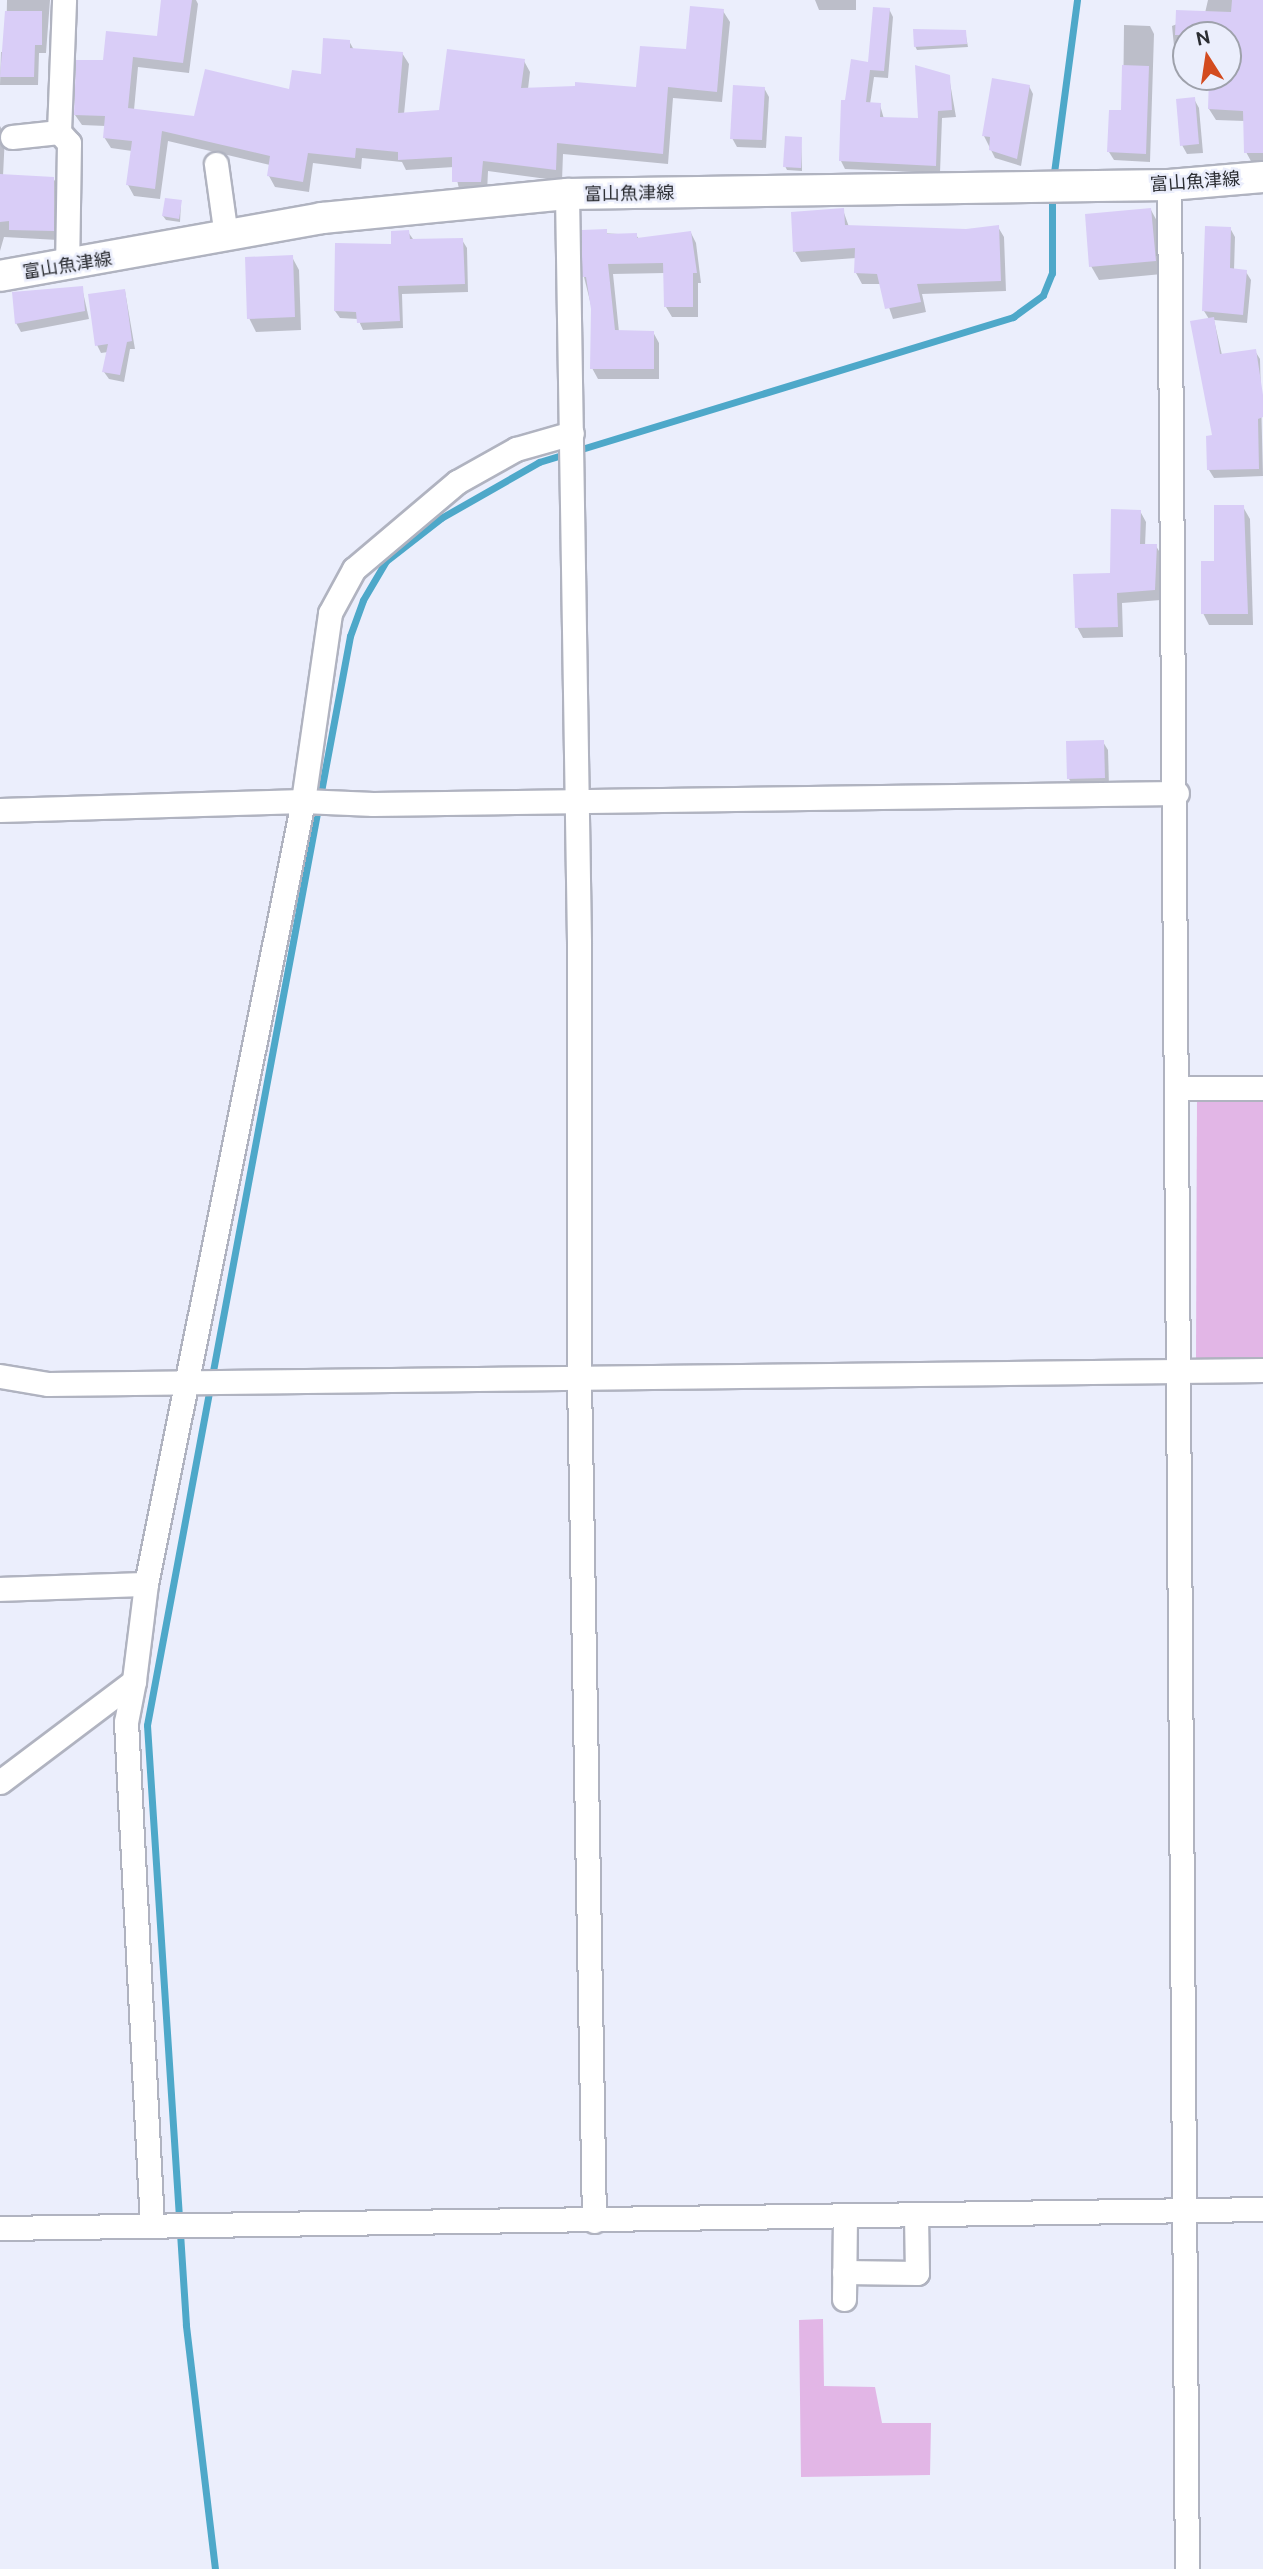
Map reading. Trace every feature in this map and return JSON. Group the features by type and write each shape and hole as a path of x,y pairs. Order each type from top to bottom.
{"main road":[{"name":"富山魚津線","path":"0,276 322,218 567,194 1169,184 1263,177"}],"street":[{"path":"64,0 59,132 69,143 67,266"},
{"path":"12,137 59,132"},
{"path":"216,164 226,236"},
{"path":"1169,184 1177,793 1178,1370 1187,2569"},
{"path":"567,194 572,433 574,800 579,943 579,1379 593,2221"},
{"path":"152,2225 126,1723 146,1584 189,1382 303,801 330,613 354,569 457,482 516,449 572,433"},
{"path":"0,810 303,801 373,804 1177,793"},
{"path":"1177,1088 1263,1088"},
{"path":"0,1376 48,1384 1263,1370"},
{"path":"0,1588 146,1584"},
{"path":"0,1782 134,1681"},
{"path":"0,2228 916,2216 1184,2208 1263,2209"},
{"path":"844,2272 917,2273 916,2216"},
{"path":"844,2299 845,2217"}],"shaded area":[{"path":"1197,1096 1263,1096 1263,1360 1196,1360"},
{"path":"823,2319 824,2386 875,2387 882,2423 931,2423 930,2475 801,2477 799,2320"}],"building":[{"path":"161,0 192,0 183,63 133,57 128,108 194,116 205,69 289,89 292,70 321,74 323,38 350,40 350,48 403,52 398,113 439,110 447,49 525,59 521,88 575,86 575,82 636,87 640,46 686,49 690,6 724,9 717,92 668,87 663,154 557,143 556,170 483,161 481,182 452,182 452,157 398,160 398,152 356,148 355,158 308,153 303,182 267,176 270,156 162,131 155,189 126,185 132,141 103,138 105,116 74,115 76,60 103,60 106,31 157,36"},
{"path":"1232,0 1263,0 1263,153 1244,153 1243,111 1208,109 1209,91 1242,91 1242,21 1176,21 1176,10 1231,12"},
{"path":"873,7 890,8 884,71 870,70 866,102 881,103 880,117 918,118 915,65 950,75 952,110 938,111 936,166 839,161 841,100 845,100 851,59 868,62"},
{"path":"5,11 42,11 42,45 35,45 34,77 0,77"},
{"path":"913,29 966,30 967,44 914,47"},
{"path":"1122,65 1149,66 1146,154 1107,152 1109,110 1121,110"},
{"path":"992,78 1030,85 1017,159 989,150 990,137 982,136"},
{"path":"733,85 765,87 762,140 730,139"},
{"path":"1195,97 1199,144 1180,146 1176,99"},
{"path":"785,136 802,137 801,168 783,167"},
{"path":"0,174 54,177 54,231 9,230 9,221 0,222"},
{"path":"165,198 182,200 179,219 162,216"},
{"path":"844,208 845,225 966,229 999,225 1001,281 917,284 921,302 885,309 877,274 854,273 855,248 793,252 791,212"},
{"path":"1151,208 1156,261 1089,267 1085,214"},
{"path":"1205,226 1231,227 1230,268 1247,270 1243,315 1202,311"},
{"path":"607,229 607,234 637,233 637,238 691,231 697,273 693,273 693,307 664,307 663,263 608,264 615,330 654,331 654,369 590,369 591,309 586,277 582,277 582,230"},
{"path":"409,230 410,239 463,238 465,284 398,286 400,321 357,323 356,312 334,311 335,243 391,244 391,231"},
{"path":"293,255 295,317 247,319 245,257"},
{"path":"83,286 85,311 15,324 12,292"},
{"path":"125,289 132,341 127,342 120,375 102,372 108,344 95,346 88,294"},
{"path":"1214,317 1220,354 1256,349 1263,395 1263,417 1258,419 1259,469 1207,470 1206,436 1212,435 1190,321"},
{"path":"1214,505 1244,505 1248,614 1201,614 1201,561 1214,561"},
{"path":"1111,509 1141,510 1140,544 1157,544 1155,590 1117,593 1118,627 1075,628 1073,574 1110,573"},
{"path":"1104,740 1105,778 1067,779 1066,741"}],"waterway":[{"path":"1053,180 1077,0"},
{"path":"215,2569 186,2325 147,1725 350,636 363,600 386,561 441,518 539,462 1013,317 1043,295 1052,273 1052,192"}]}
